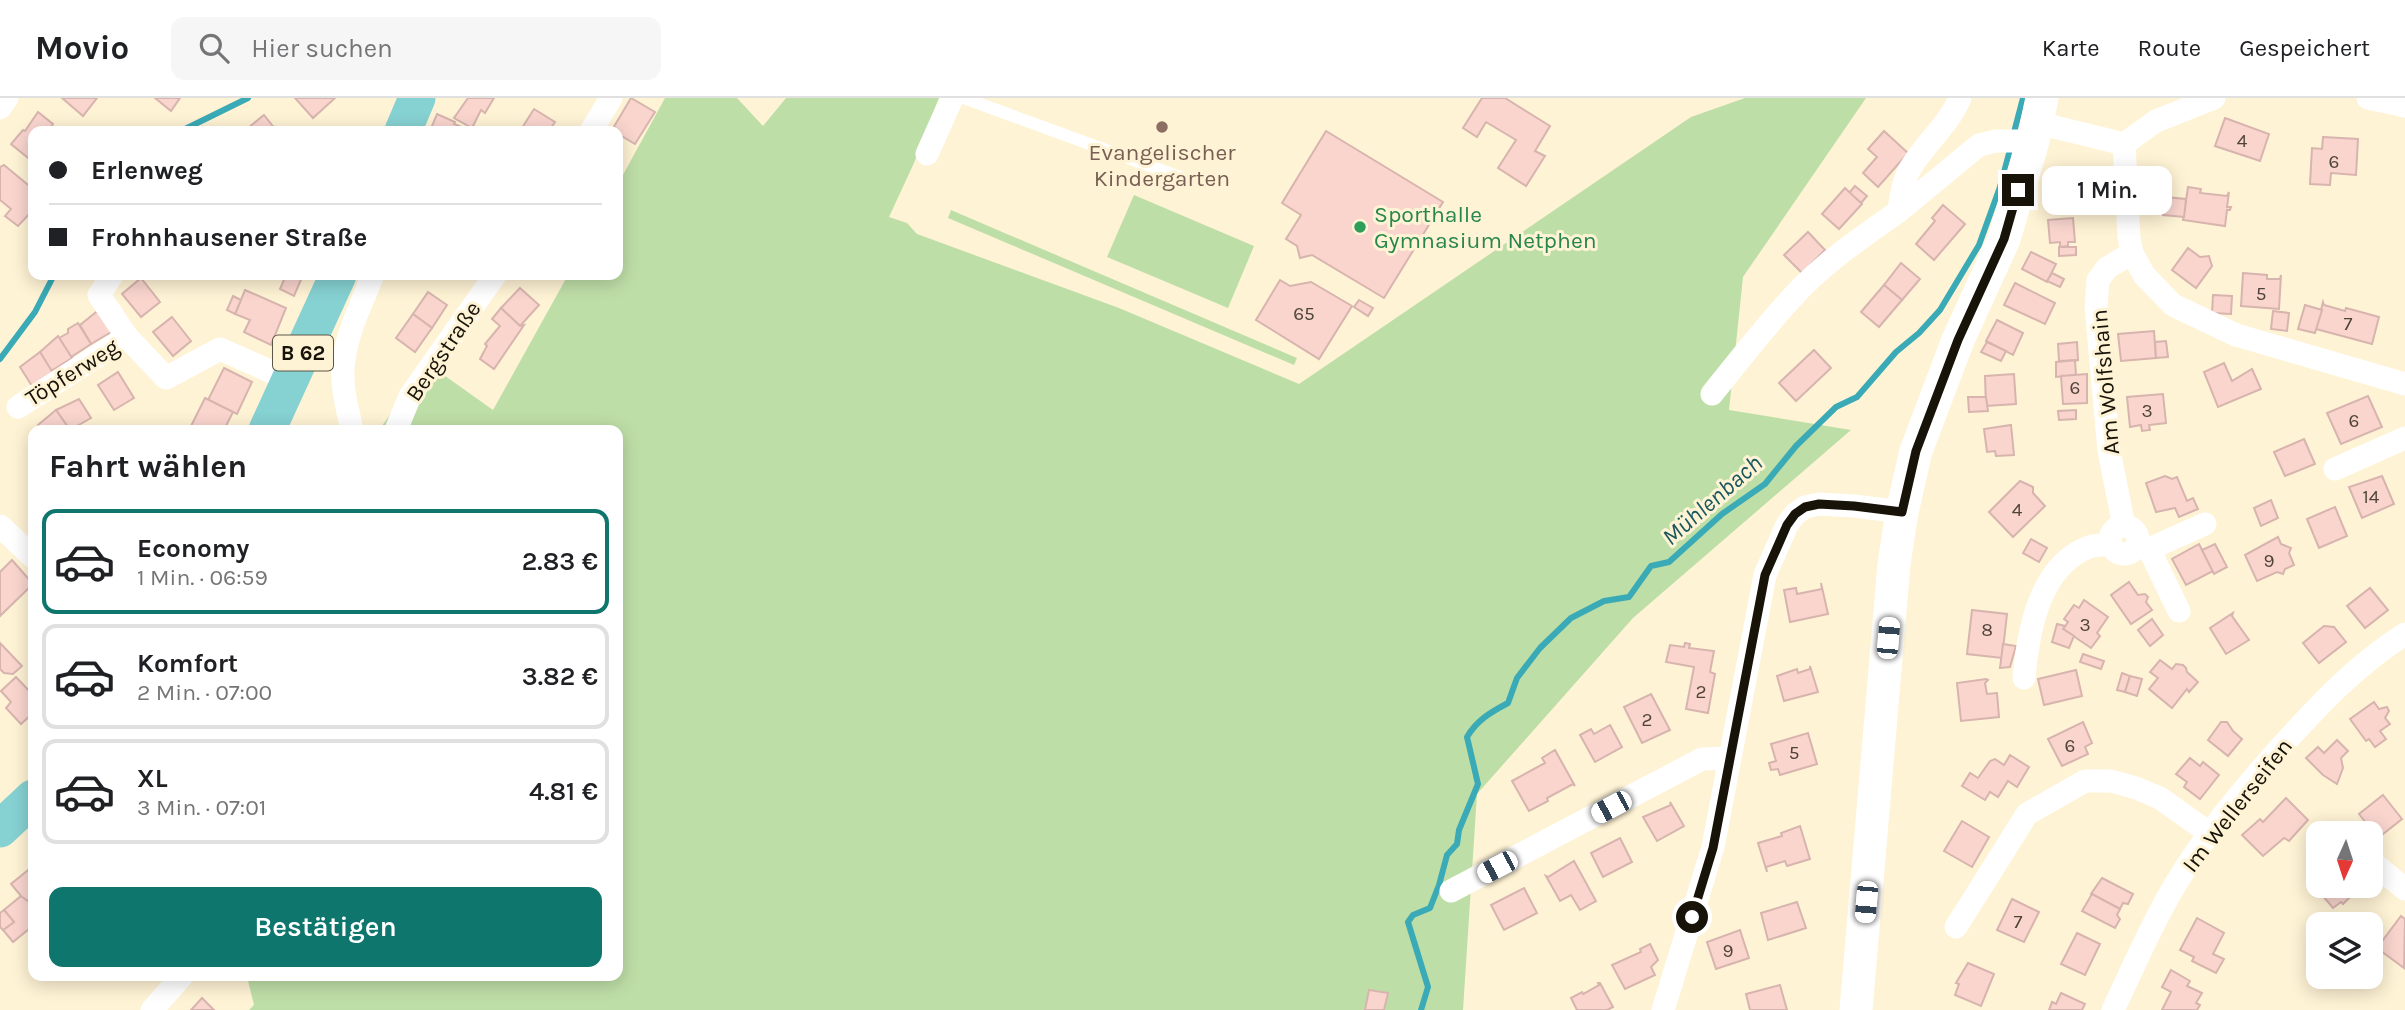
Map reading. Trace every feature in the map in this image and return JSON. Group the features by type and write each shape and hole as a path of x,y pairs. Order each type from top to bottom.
{"main road":[{"path":"405,126 417,98"},
{"path":"1856,1010 1894,564 1902,512 1916,451 1958,340 2004,239 2038,121"},
{"name":"B 62","path":"269,425 336,280"},
{"path":"0,828 28,803"}],"street":[{"path":"0,107 7,98"},
{"path":"594,126 611,98"},
{"path":"927,154 952,98"},
{"path":"1899,211 1901,192 1909,169 1950,117 1960,98"},
{"path":"1712,394 1803,287 1847,247 1899,211 1979,145 1996,142 2038,121 2124,144 2157,121 2214,98"},
{"path":"2368,98 2402,103"},
{"path":"2124,144 2132,254 2144,275 2173,305 2236,335 2405,384"},
{"name":"Am Wolfshain","path":"2132,254 2107,268 2098,280 2096,307 2109,451 2130,540 2179,611"},
{"name":"Töpferweg","path":"109,280 99,295 127,337 166,378 220,349 290,380"},
{"path":"351,425 343,385 343,359 353,323 371,280"},
{"name":"Bergstraße","path":"398,425 410,396 491,280"},
{"name":"Töpferweg","path":"18,407 127,337"},
{"path":"2336,469 2405,438"},
{"path":"1663,1010 1713,848 1765,575 1787,525 1795,514 1805,507 1819,504 1902,512"},
{"path":"2024,678 2027,646 2051,575 2089,548 2205,524"},
{"path":"0,526 28,552"},
{"name":"Im Wellerseifen","path":"2113,1010 2169,895 2209,833 2242,791 2322,701 2387,645 2405,634"},
{"path":"1451,891 1702,759 1729,758"},
{"path":"1956,927 2027,814 2085,781 2111,781 2136,788 2160,799 2209,833"},
{"path":"2384,872 2405,889"},
{"path":"152,1010 178,981"}],"lane":[{"path":"964,98 1180,177"}],"green space":[{"path":"665,98 737,98 763,126 786,98 939,98 914,163 889,217 907,223 917,234 1119,308 1299,384 1691,117 1745,98 1866,98 1743,277 1729,410 1851,430 1633,618 1477,794 1463,1010 249,1010 254,1005 248,981 623,981 623,425 383,425 427,363 493,410 565,280 623,280 623,175"},
{"path":"1134,195 1254,246 1228,308 1107,257"},
{"path":"951,210 1297,358 1294,365 948,218"}],"building":[{"path":"62,98 97,98 83,116"},
{"path":"155,98 180,98 171,111"},
{"path":"295,98 335,98 313,118"},
{"path":"468,98 494,98 485,113 481,110 473,126 454,118"},
{"path":"631,98 655,112 635,144 623,137 623,126 614,126"},
{"path":"1482,98 1505,98 1550,126 1535,151 1545,156 1526,186 1498,168 1516,140 1486,122 1477,137 1463,128"},
{"path":"534,109 555,122 552,126 523,126"},
{"path":"38,112 53,124 52,126 28,126"},
{"path":"437,114 459,126 432,126"},
{"path":"264,115 273,126 250,126"},
{"path":"2225,118 2269,134 2260,161 2215,146"},
{"path":"28,127 28,158 11,144"},
{"name":"Sporthalle Gymnasium Netphen","path":"1326,131 1443,202 1384,298 1312,255 1300,258 1297,246 1286,239 1301,215 1282,203"},
{"path":"1884,131 1908,153 1878,187 1863,173 1877,157 1868,149"},
{"path":"2323,137 2358,139 2356,175 2331,173 2330,185 2310,184 2312,148 2322,149"},
{"path":"4,165 28,185 28,215 18,226 5,216 11,209 0,200 0,167"},
{"path":"1855,186 1867,196 1861,203 1849,193"},
{"path":"2188,187 2201,189 2200,193 2227,196 2229,192 2227,207 2231,207 2227,210 2225,226 2183,220"},
{"path":"1845,188 1862,204 1839,229 1822,214"},
{"path":"2165,197 2186,199 2184,217 2163,215"},
{"path":"1943,205 1965,224 1934,260 1916,244 1935,221 1932,218"},
{"path":"2073,218 2075,242 2068,242 2068,246 2060,247 2060,242 2050,243 2048,220"},
{"path":"1808,232 1825,250 1802,273 1784,255"},
{"path":"2059,247 2076,247 2076,255 2059,256"},
{"path":"2188,248 2200,257 2209,256 2212,266 2196,288 2172,270"},
{"path":"2031,252 2056,264 2047,282 2022,269"},
{"path":"1901,263 1920,279 1902,300 1884,285"},
{"path":"2052,273 2064,279 2060,287 2047,281"},
{"path":"2243,273 2267,275 2267,279 2280,279 2281,275 2279,309 2241,306"},
{"path":"139,280 143,280 160,302 141,317 122,294"},
{"path":"284,280 301,280 294,296 280,289"},
{"path":"1280,280 1290,286 1311,282 1352,306 1319,359 1256,320"},
{"path":"2015,283 2055,303 2045,324 2004,305"},
{"path":"1884,285 1902,300 1879,327 1861,312"},
{"path":"520,288 539,305 520,326 501,308"},
{"path":"245,290 286,308 271,345 244,332 250,320 235,314"},
{"path":"428,292 447,305 432,328 413,314"},
{"path":"2213,295 2232,296 2231,314 2212,313"},
{"path":"233,296 241,300 235,314 227,310"},
{"path":"1359,300 1373,308 1368,316 1354,307"},
{"path":"2323,302 2324,305 2345,311 2346,308 2379,317 2372,344 2316,329"},
{"path":"2305,305 2322,310 2315,333 2298,329"},
{"path":"501,308 520,326 524,325 494,369 480,359 487,346 485,344 500,326 492,319"},
{"path":"100,309 113,331 91,344 80,325"},
{"path":"2273,311 2289,313 2287,331 2271,329"},
{"path":"413,314 432,328 415,352 396,338"},
{"path":"172,317 191,341 173,356 153,332"},
{"path":"1997,320 2023,333 2013,355 1986,341"},
{"path":"78,323 91,344 71,357 59,338"},
{"path":"2154,331 2156,358 2121,361 2118,334"},
{"path":"58,336 72,358 51,371 40,352"},
{"path":"2166,341 2168,357 2156,358 2155,342"},
{"path":"1987,342 2006,351 2001,361 1981,352"},
{"path":"2077,342 2078,360 2059,361 2058,344"},
{"path":"1814,350 1831,368 1796,401 1779,383"},
{"path":"40,352 53,373 32,386 20,367"},
{"path":"2078,360 2075,361 2076,375 2056,377 2056,362"},
{"path":"2224,363 2232,381 2252,369 2261,389 2218,407 2204,372"},
{"path":"224,368 252,382 237,414 208,400"},
{"path":"118,372 134,398 114,410 98,385"},
{"path":"2014,374 2016,404 1986,406 1985,376"},
{"path":"2087,374 2087,403 2063,404 2061,376"},
{"path":"2163,394 2166,423 2149,425 2150,430 2142,431 2141,425 2130,427 2127,397"},
{"path":"2368,396 2382,427 2341,444 2327,413"},
{"path":"1968,397 1986,397 1988,411 1969,412"},
{"path":"205,398 233,412 226,425 192,425"},
{"path":"79,399 91,418 79,425 66,425 56,410"},
{"path":"56,410 66,425 38,425"},
{"path":"2076,410 2076,419 2059,420 2058,411"},
{"path":"2011,425 2014,455 1996,456 1995,451 1987,452 1984,429"},
{"path":"2304,439 2315,464 2285,476 2274,452"},
{"path":"2165,476 2172,479 2177,477 2187,501 2193,498 2198,509 2179,517 2175,508 2156,512 2146,483"},
{"path":"2382,476 2394,504 2362,518 2349,487"},
{"path":"2020,481 2033,487 2033,493 2045,506 2013,537 1989,512"},
{"path":"2271,500 2278,518 2261,526 2254,508"},
{"path":"2335,507 2347,536 2319,548 2307,519"},
{"path":"2278,537 2281,544 2291,548 2289,553 2294,565 2285,569 2283,574 2277,572 2257,581 2245,555"},
{"path":"2031,539 2047,548 2039,562 2023,553"},
{"path":"2199,544 2213,571 2186,585 2172,559"},
{"path":"2215,544 2227,567 2214,574 2202,550"},
{"path":"12,560 28,578 28,589 0,616 0,572"},
{"path":"2129,582 2138,595 2145,594 2148,597 2146,602 2152,610 2131,624 2111,595"},
{"path":"1821,583 1828,614 1790,622 1784,590 1796,588 1797,594 1822,589"},
{"path":"2370,588 2388,610 2365,628 2347,606"},
{"path":"2084,600 2108,617 2097,633 2100,636 2091,648 2063,629 2068,622 2064,619 2074,605 2079,608"},
{"path":"1972,610 2007,614 2002,658 1967,654"},
{"path":"2233,613 2232,616 2249,640 2226,654 2210,628"},
{"path":"2152,619 2163,635 2150,646 2138,630"},
{"path":"2057,624 2065,626 2063,629 2074,636 2069,648 2052,642"},
{"path":"2324,626 2334,627 2346,642 2319,663 2303,643"},
{"path":"0,643 22,666 13,674 4,673 0,669"},
{"path":"1685,643 1690,644 1689,648 1714,651 1710,672 1715,674 1708,713 1686,709 1694,667 1666,662 1670,645 1684,647"},
{"path":"2003,644 2016,646 2010,667 2000,668"},
{"path":"2083,654 2104,661 2101,669 2080,662"},
{"path":"2160,660 2172,669 2176,664 2183,665 2198,682 2189,692 2187,689 2172,708 2149,689 2158,678 2150,672"},
{"path":"1810,666 1818,692 1784,701 1777,676 1797,669 1798,673 1810,669"},
{"path":"2076,670 2082,696 2044,705 2038,679"},
{"path":"2122,673 2130,676 2125,692 2117,690"},
{"path":"2130,676 2142,679 2137,696 2125,692"},
{"path":"16,677 28,690 28,718 21,724 6,708 11,702 1,691"},
{"path":"1986,679 1987,694 1997,693 1999,717 1961,721 1957,683"},
{"path":"1651,694 1670,730 1642,743 1624,707"},
{"path":"2374,702 2379,709 2387,707 2389,711 2385,718 2390,724 2380,731 2386,739 2375,747 2369,739 2366,741 2350,719"},
{"path":"2083,722 2092,743 2085,747 2088,754 2062,766 2048,739"},
{"path":"2221,722 2227,722 2242,739 2228,756 2208,740"},
{"path":"1610,725 1622,747 1595,762 1580,735 1591,729 1594,734"},
{"path":"1808,733 1817,764 1780,775 1778,769 1771,770 1769,763 1776,761 1771,744"},
{"path":"2337,740 2348,751 2341,758 2343,768 2337,784 2323,775 2306,758 2318,747 2324,753"},
{"path":"1555,750 1575,786 1573,784 1547,798 1548,801 1529,811 1512,781 1545,763 1542,758"},
{"path":"2010,755 2029,767 2017,787 2008,781 1998,797 1990,792 1985,800 1962,786 1970,773 1978,778 1990,761 1995,759 2004,765"},
{"path":"2190,758 2200,766 2203,762 2219,775 2200,799 2184,787 2187,782 2176,774"},
{"path":"2383,795 2402,819 2384,833 2384,821 2365,821 2359,814"},
{"path":"2286,798 2308,820 2289,841 2284,838 2263,856 2242,835 2260,819 2263,822"},
{"path":"1670,802 1684,826 1657,841 1643,817 1671,805"},
{"path":"1962,821 1989,837 1972,867 1944,851"},
{"path":"1800,826 1810,859 1787,866 1785,861 1766,867 1767,872 1758,843 1782,836 1781,833"},
{"path":"1620,838 1632,862 1603,877 1591,853"},
{"path":"1574,861 1596,901 1580,910 1571,895 1560,901 1546,876"},
{"path":"28,870 28,900 26,902 11,884"},
{"path":"2102,878 2133,894 2128,904 2123,903 2120,909 2091,894"},
{"path":"1524,888 1537,913 1504,930 1491,905"},
{"path":"2092,894 2120,909 2117,915 2120,919 2115,928 2082,911"},
{"path":"21,896 28,901 28,930 13,942 3,930 14,922 4,910"},
{"path":"2324,898 2349,898 2343,904 2341,902 2333,908"},
{"path":"2012,899 2039,912 2024,942 1997,930"},
{"path":"1797,902 1806,928 1768,940 1761,913"},
{"path":"4,910 14,922 3,930 0,927 0,913"},
{"path":"2401,916 2405,919 2404,968 2383,952 2383,940"},
{"path":"2197,918 2224,933 2213,954 2224,959 2216,973 2192,961 2194,957 2180,950"},
{"path":"1740,930 1749,958 1716,969 1707,942"},
{"path":"2077,933 2100,944 2085,975 2061,964"},
{"path":"1650,944 1658,960 1651,967 1655,975 1625,989 1612,965 1641,952 1640,949"},
{"path":"1968,963 1994,974 1981,1006 1955,995 1959,984 1956,983"},
{"path":"2171,970 2190,981 2187,986 2202,993 2196,1003 2200,1005 2197,1010 2162,1010 2171,992 2162,987"},
{"path":"1598,983 1613,1007 1607,1010 1577,1010 1571,998 1582,992 1583,994 1599,985"},
{"path":"1780,985 1787,1010 1750,1010 1746,994"},
{"path":"1369,990 1388,993 1384,1010 1365,1010"},
{"path":"2061,993 2085,1004 2082,1010 2049,1010 2052,1002 2056,1004"},
{"path":"202,998 214,1010 191,1010"}],"waterway":[{"path":"191,126 248,98"},
{"name":"Mühlenbach","path":"2013,136 2023,98"},
{"name":"Mühlenbach","path":"1421,1010 1428,987 1408,922 1413,915 1430,908 1447,855 1457,844 1459,830 1478,784 1467,737 1471,731 1485,717 1508,703 1517,678 1540,648 1571,618 1604,601 1629,597 1651,566 1669,562 1722,514 1765,484 1796,446 1836,407 1857,397 1896,352 1919,333 1940,310 1979,245 2000,187 2011,146"},
{"path":"0,359 35,312 51,280"}],"place":[{"name":"Evangelischer Kindergarten","path":"1162,127"},
{"name":"Sporthalle Gymnasium Netphen","path":"1360,227"}],"route":[{"path":"1692,917 1713,848 1765,575 1787,525 1795,514 1805,507 1819,504 1902,512 1916,451 1958,340 2004,239 2018,190"}]}
